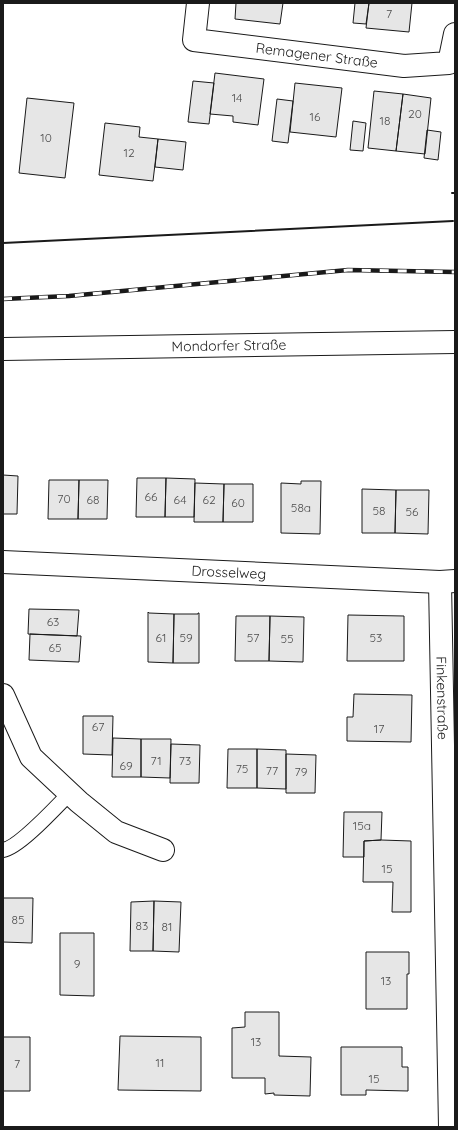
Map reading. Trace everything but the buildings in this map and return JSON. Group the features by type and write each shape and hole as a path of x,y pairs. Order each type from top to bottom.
{"street":[{"name":"Remagener Straße","path":"198,3 194,40 404,66 449,63 455,34"},
{"name":"Mondorfer Straße","path":"3,349 455,342"},
{"name":"Drosselweg","path":"3,562 448,582"},
{"name":"Finkenstraße","path":"448,582 450,1127"},
{"path":"3,695 31,757 79,802 116,832 163,850"}],"lane":[{"path":"3,850 8,850 24,839 70,793"}],"railway":[{"path":"3,299 69,296 348,270 455,272"}],"wall":[{"path":"3,243 453,221"}]}
